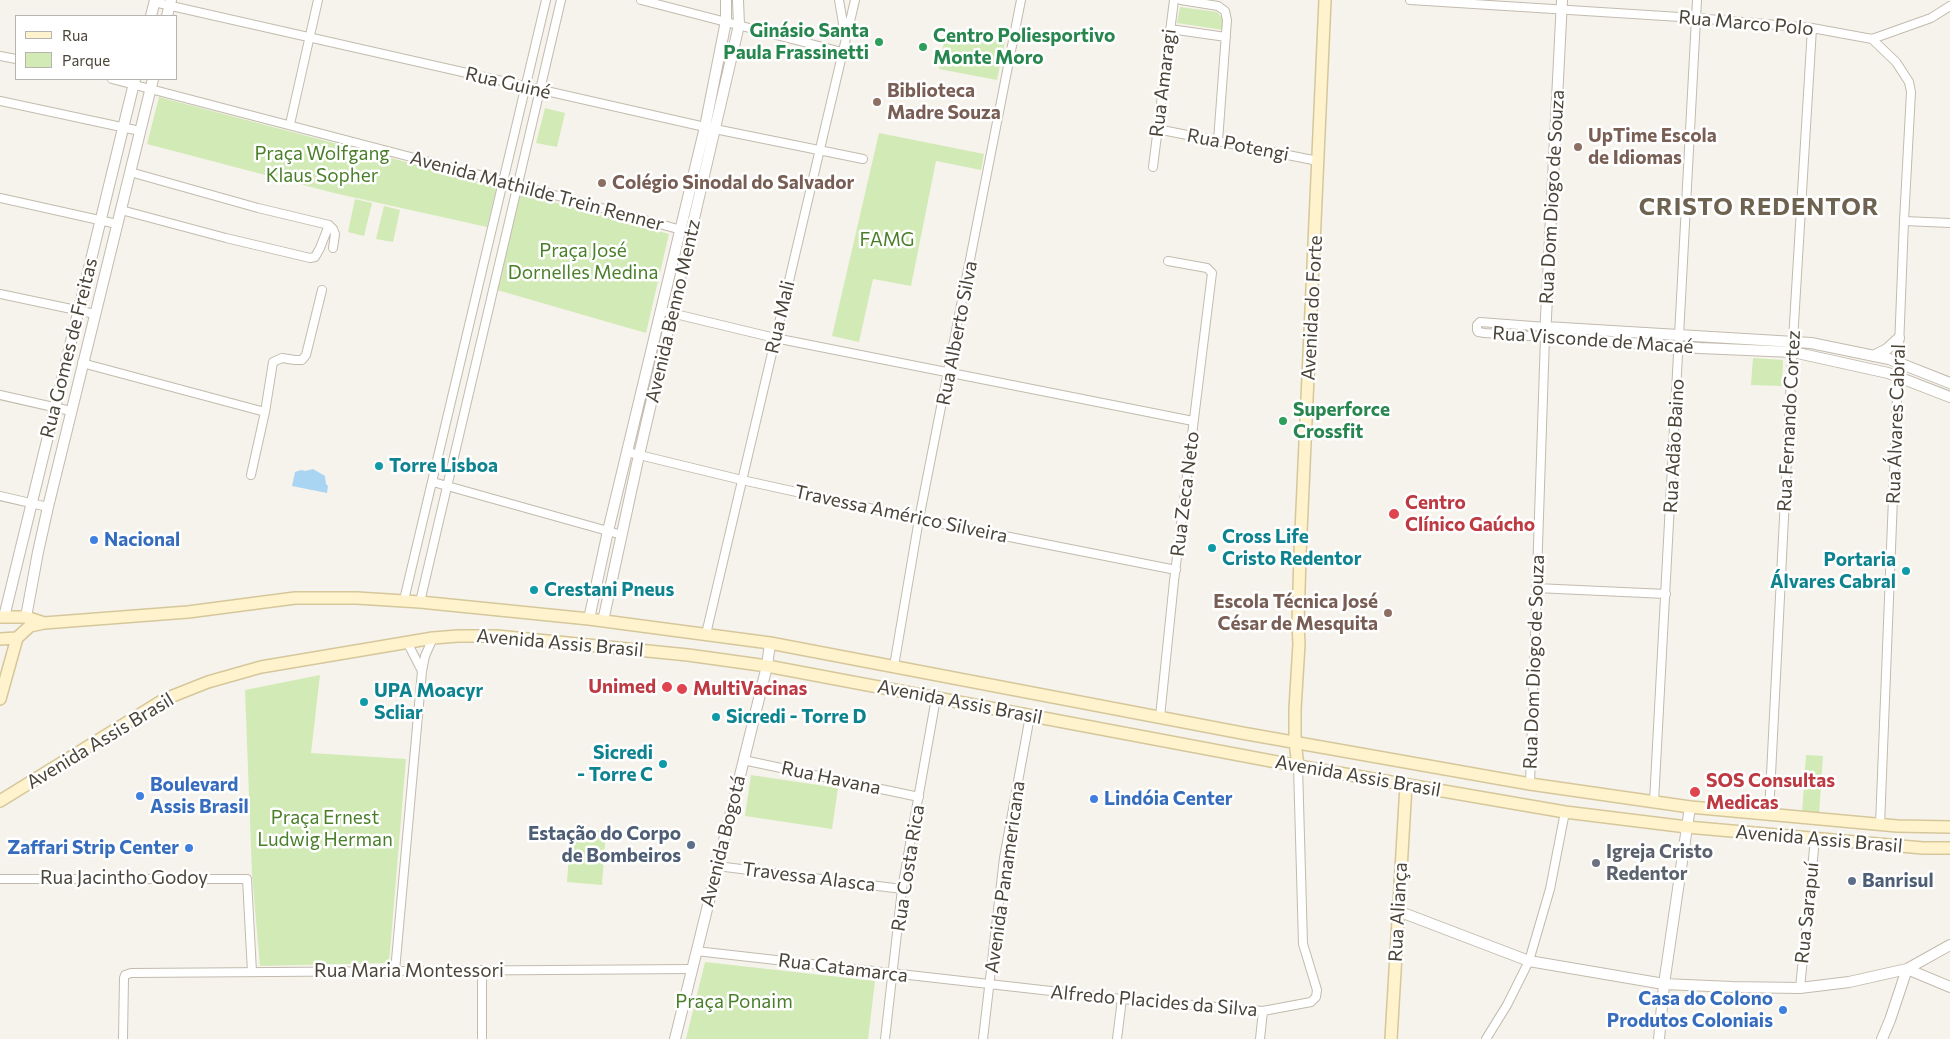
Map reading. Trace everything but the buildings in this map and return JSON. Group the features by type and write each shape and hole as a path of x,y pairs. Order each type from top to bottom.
{"main road":[{"name":"Avenida do Forte","path":"1298,766 1295,742 1300,554 1325,0"},
{"name":"Avenida Assis Brasil","path":"17,638 30,626 44,622 188,612 295,598 404,600 603,621 770,643 1160,717 1530,784 1690,806 1880,824 1950,827"},
{"path":"2,616 26,616 44,622"},
{"name":"Avenida Assis Brasil","path":"0,801 165,699 208,682 261,668 407,642 458,636 497,636 688,655 766,666 1298,766 1565,812 1687,827 1922,848 1950,848"},
{"path":"0,638 17,638 0,699"},
{"name":"Rua Aliança","path":"1391,1039 1406,785"}],"street":[{"path":"290,124 318,0"},
{"path":"404,600 527,87 546,0"},
{"path":"420,602 432,544 561,0"},
{"path":"642,0 842,52"},
{"name":"Avenida Benno Mentz","path":"710,129 726,21 726,0"},
{"name":"Avenida Benno Mentz","path":"603,621 660,363 667,312 676,272 710,129 739,25 738,0"},
{"path":"839,0 846,36"},
{"name":"Rua Mali","path":"706,634 855,0"},
{"name":"Rua Alberto Silva","path":"894,666 919,519 1021,0"},
{"name":"Rua Amaragi","path":"1153,167 1174,0"},
{"path":"1181,0 1218,6 1225,11 1227,20 1218,141"},
{"name":"Rua Marco Polo","path":"1410,0 1561,5 1812,28 1872,39"},
{"name":"Rua Adão Baino","path":"1654,802 1697,0"},
{"path":"151,15 154,1"},
{"name":"Rua Guiné","path":"154,1 169,7 710,129 863,159"},
{"name":"Rua Dom Diogo de Souza","path":"1530,784 1546,332 1561,5"},
{"path":"1872,39 1931,18 1950,6"},
{"name":"Rua Fernando Cortez","path":"1769,814 1793,340 1812,28"},
{"path":"1170,29 1226,37"},
{"name":"Rua Álvares Cabral","path":"1872,39 1896,62 1909,82 1911,92 1899,338 1880,824"},
{"path":"0,56 15,60"},
{"name":"Avenida Mathilde Trein Renner","path":"134,81 152,84 290,124 518,184 686,231"},
{"name":"Rua Gomes de Freitas","path":"2,616 14,575 134,81"},
{"name":"Rua Gomes de Freitas","path":"26,616 48,507 82,363 152,84"},
{"path":"0,101 140,131"},
{"name":"Rua Potengi","path":"1157,129 1318,161"},
{"path":"130,172 258,208 328,225 335,234 333,248"},
{"path":"0,198 117,224"},
{"path":"121,210 310,258 315,257 320,248 328,225"},
{"path":"1904,221 1950,223"},
{"name":"Rua Zeca Neto","path":"1160,717 1211,271 1207,268 1168,261"},
{"path":"251,475 265,412 273,362 282,358 302,360 306,355 322,290"},
{"path":"0,294 95,314"},
{"path":"667,312 775,338 1194,421"},
{"name":"Avenida Benno Mentz","path":"589,620 608,531 649,361 667,312"},
{"name":"Rua Visconde de Macaé","path":"1950,383 1898,363 1873,356 1793,340 1680,335 1546,332 1485,333 1478,332 1477,325 1480,322 1546,332 1679,346 1793,352 1898,377 1950,397"},
{"path":"468,333 482,336"},
{"path":"1873,356 1886,349 1899,338"},
{"path":"649,361 660,363"},
{"path":"82,363 265,412"},
{"path":"0,395 71,411"},
{"name":"Travessa Américo Silveira","path":"627,452 742,480 919,519 1176,570"},
{"path":"433,482 622,534"},
{"path":"0,496 48,507"},
{"path":"418,541 432,544"},
{"path":"14,575 17,579 33,580"},
{"path":"1536,588 1666,594"},
{"path":"396,971 422,671 425,656 433,638"},
{"path":"407,642 422,671"},
{"name":"Avenida Bogotá","path":"674,1039 766,666 770,643"},
{"name":"Rua Costa Rica","path":"885,1039 902,888 936,698"},
{"name":"Avenida Panamericana","path":"983,1039 1004,858 1030,716"},
{"name":"Rua Havana","path":"743,760 919,797"},
{"name":"Alfredo Placides da Silva","path":"989,985 1122,1000 1263,1011 1311,1002 1316,997 1317,990 1303,944 1298,766"},
{"path":"1659,1039 1664,984 1690,806"},
{"path":"1486,1039 1507,1005 1529,961 1550,889 1565,812"},
{"name":"Rua Sarapuí","path":"1800,988 1815,838"},
{"name":"Travessa Alasca","path":"717,866 902,888"},
{"name":"Rua Jacintho Godoy","path":"0,879 248,879 252,972"},
{"path":"1398,911 1529,961 1664,984 1800,988 1849,982 1907,968 1950,945"},
{"name":"Rua Catamarca","path":"696,951 989,985"},
{"path":"1907,968 1950,987"},
{"path":"1882,1039 1907,968"},
{"name":"Rua Maria Montessori","path":"123,1039 124,981 126,975 131,973 692,969"},
{"path":"482,970 482,1039"},
{"path":"1117,1039 1122,1000"},
{"path":"1260,1039 1263,1011"}],"green space":[{"path":"1180,7 1217,12 1223,19 1223,30 1177,23"},
{"path":"946,31 1005,42 997,80 939,69"},
{"name":"Praça Wolfgang Klaus Sopher","path":"159,97 497,186 487,227 334,193 147,144"},
{"path":"545,108 565,113 557,147 536,143"},
{"name":"FAMG","path":"879,133 984,154 981,170 936,161 911,286 873,279 859,342 832,336"},
{"name":"Praça José Dornelles Medina","path":"518,192 669,234 646,333 497,290 519,199"},
{"path":"355,199 372,203 364,236 348,232"},
{"path":"384,206 400,210 393,242 376,239"},
{"path":"1753,358 1783,360 1782,386 1751,385"},
{"name":"Praça Ernest Ludwig Herman","path":"320,675 311,753 406,759 389,963 260,966 252,874 245,690"},
{"path":"1806,755 1823,756 1819,815 1802,814"},
{"path":"751,775 838,788 832,829 745,816"},
{"path":"571,828 606,831 602,885 567,882"},
{"name":"Praça Ponaim","path":"705,962 875,981 868,1039 686,1039"}],"water":[{"path":"313,469 325,476 328,486 327,493 292,486 295,472"}],"place":[{"name":"Ginásio Santa Paula Frassinetti","path":"879,42"},
{"name":"Centro Poliesportivo Monte Moro","path":"923,47"},
{"name":"Biblioteca Madre Souza","path":"877,102"},
{"name":"UpTime Escola de Idiomas","path":"1578,147"},
{"name":"Colégio Sinodal do Salvador","path":"602,183"},
{"name":"Superforce Crossfit","path":"1283,421"},
{"name":"Torre Lisboa","path":"379,466"},
{"name":"Centro Clínico Gaúcho","path":"1394,514"},
{"name":"Nacional","path":"94,540"},
{"name":"Cross Life Cristo Redentor","path":"1212,548"},
{"name":"Portaria Álvares Cabral","path":"1906,571"},
{"name":"Crestani Pneus","path":"534,590"},
{"name":"Escola Técnica José César de Mesquita","path":"1388,613"},
{"name":"Unimed","path":"667,687"},
{"name":"MultiVacinas","path":"682,689"},
{"name":"UPA Moacyr Scliar","path":"364,702"},
{"name":"Sicredi - Torre D","path":"716,717"},
{"name":"Sicredi - Torre C","path":"663,764"},
{"name":"SOS Consultas Medicas","path":"1695,792"},
{"name":"Boulevard Assis Brasil","path":"140,796"},
{"name":"Lindóia Center","path":"1094,799"},
{"name":"Estação do Corpo de Bombeiros","path":"691,845"},
{"name":"Zaffari Strip Center","path":"189,848"},
{"name":"Igreja Cristo Redentor","path":"1596,863"},
{"name":"Banrisul","path":"1852,881"},
{"name":"Casa do Colono Produtos Coloniais","path":"1783,1010"}],"district":[{"name":"CRISTO REDENTOR","path":"1759,207"}]}
